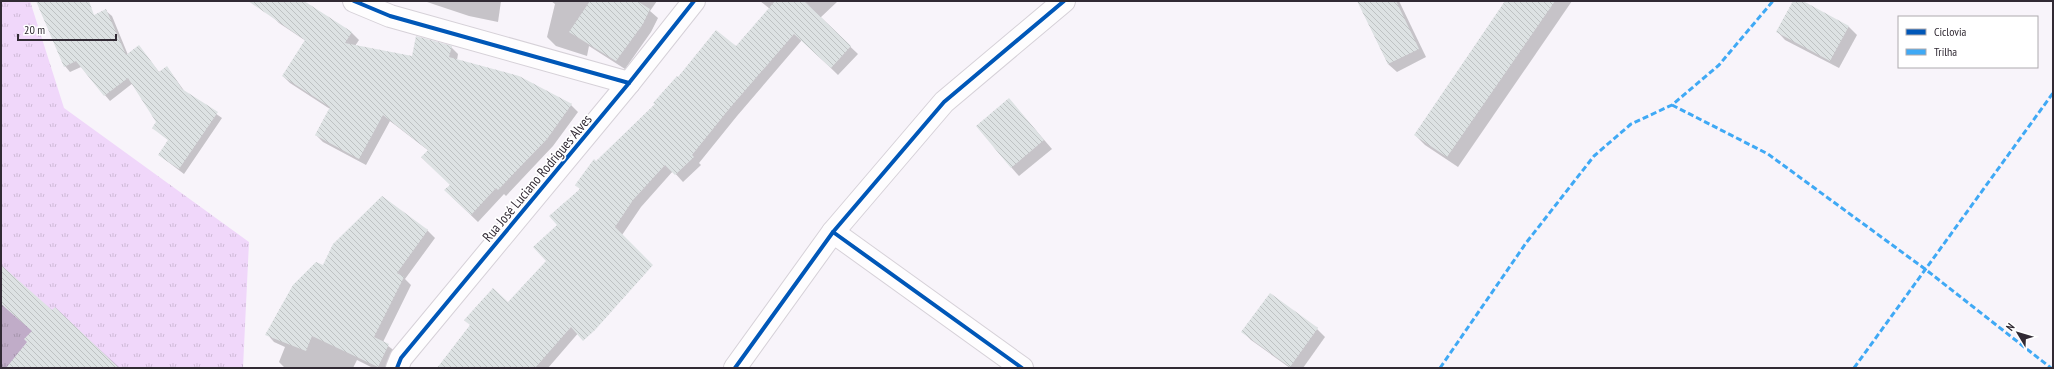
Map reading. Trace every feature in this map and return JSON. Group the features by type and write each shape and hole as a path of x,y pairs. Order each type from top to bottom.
{"street":[{"path":"354,1 392,8 629,83"},
{"name":"Rua José Luciano Rodrigues Alves","path":"397,368 401,358 629,83 694,1"},
{"path":"735,368 833,232 944,102 1064,1"},
{"path":"833,232 1022,368"}],"green space":[{"path":"1,1 30,1 64,108 249,242 243,368 1,368"}],"building":[{"path":"36,1 89,1 94,15 106,9 126,55 139,45 159,72 167,66 182,89 218,112 179,169 158,155 168,140 152,128 156,122 128,78 104,96 76,61 64,67"},
{"path":"248,1 304,1 352,32 345,43 412,56 416,36 452,46 449,57 519,76 572,104 547,139 498,190 496,188 471,215 444,190 450,185 421,157 428,150 383,115 359,159 315,135 330,107 282,76 305,40"},
{"path":"590,1 637,1 650,9 643,24 616,61 569,32"},
{"path":"775,1 804,1 851,46 831,68 794,34 729,109 692,155 694,157 675,175 665,165 633,200 615,227 653,265 595,330 583,341 571,327 535,368 437,368 470,325 464,320 493,288 508,302 546,261 533,247 557,225 549,216 580,189 575,185 594,159 596,161 655,104 653,103 677,76 678,77 716,30 736,46"},
{"path":"1357,1 1396,1 1419,49 1388,64"},
{"path":"1505,1 1555,1 1447,157 1414,135"},
{"path":"1793,1 1803,1 1849,26 1830,61 1776,32"},
{"path":"1009,98 1044,140 1011,168 976,126"},
{"path":"382,196 428,230 397,273 404,277 374,337 389,344 378,367 312,336 306,351 265,335 293,285 316,262 323,265 333,244"},
{"path":"1,265 52,310 55,307 119,368 6,368 27,342 24,339 32,331 1,304"},
{"path":"1270,293 1318,328 1290,367 1241,332"}],"marked path":[{"path":"1440,368 1526,243 1594,156 1631,124 1672,105 1719,65 1773,1"},
{"path":"1854,368 2053,93"},
{"path":"1672,105 1768,154 1925,269 2051,368"}],"cycle path":[{"path":"354,1 390,16 629,83"},
{"path":"397,368 401,358 629,83 694,1"},
{"path":"735,368 833,232 944,102 1064,1"},
{"path":"833,232 1022,368"}]}
